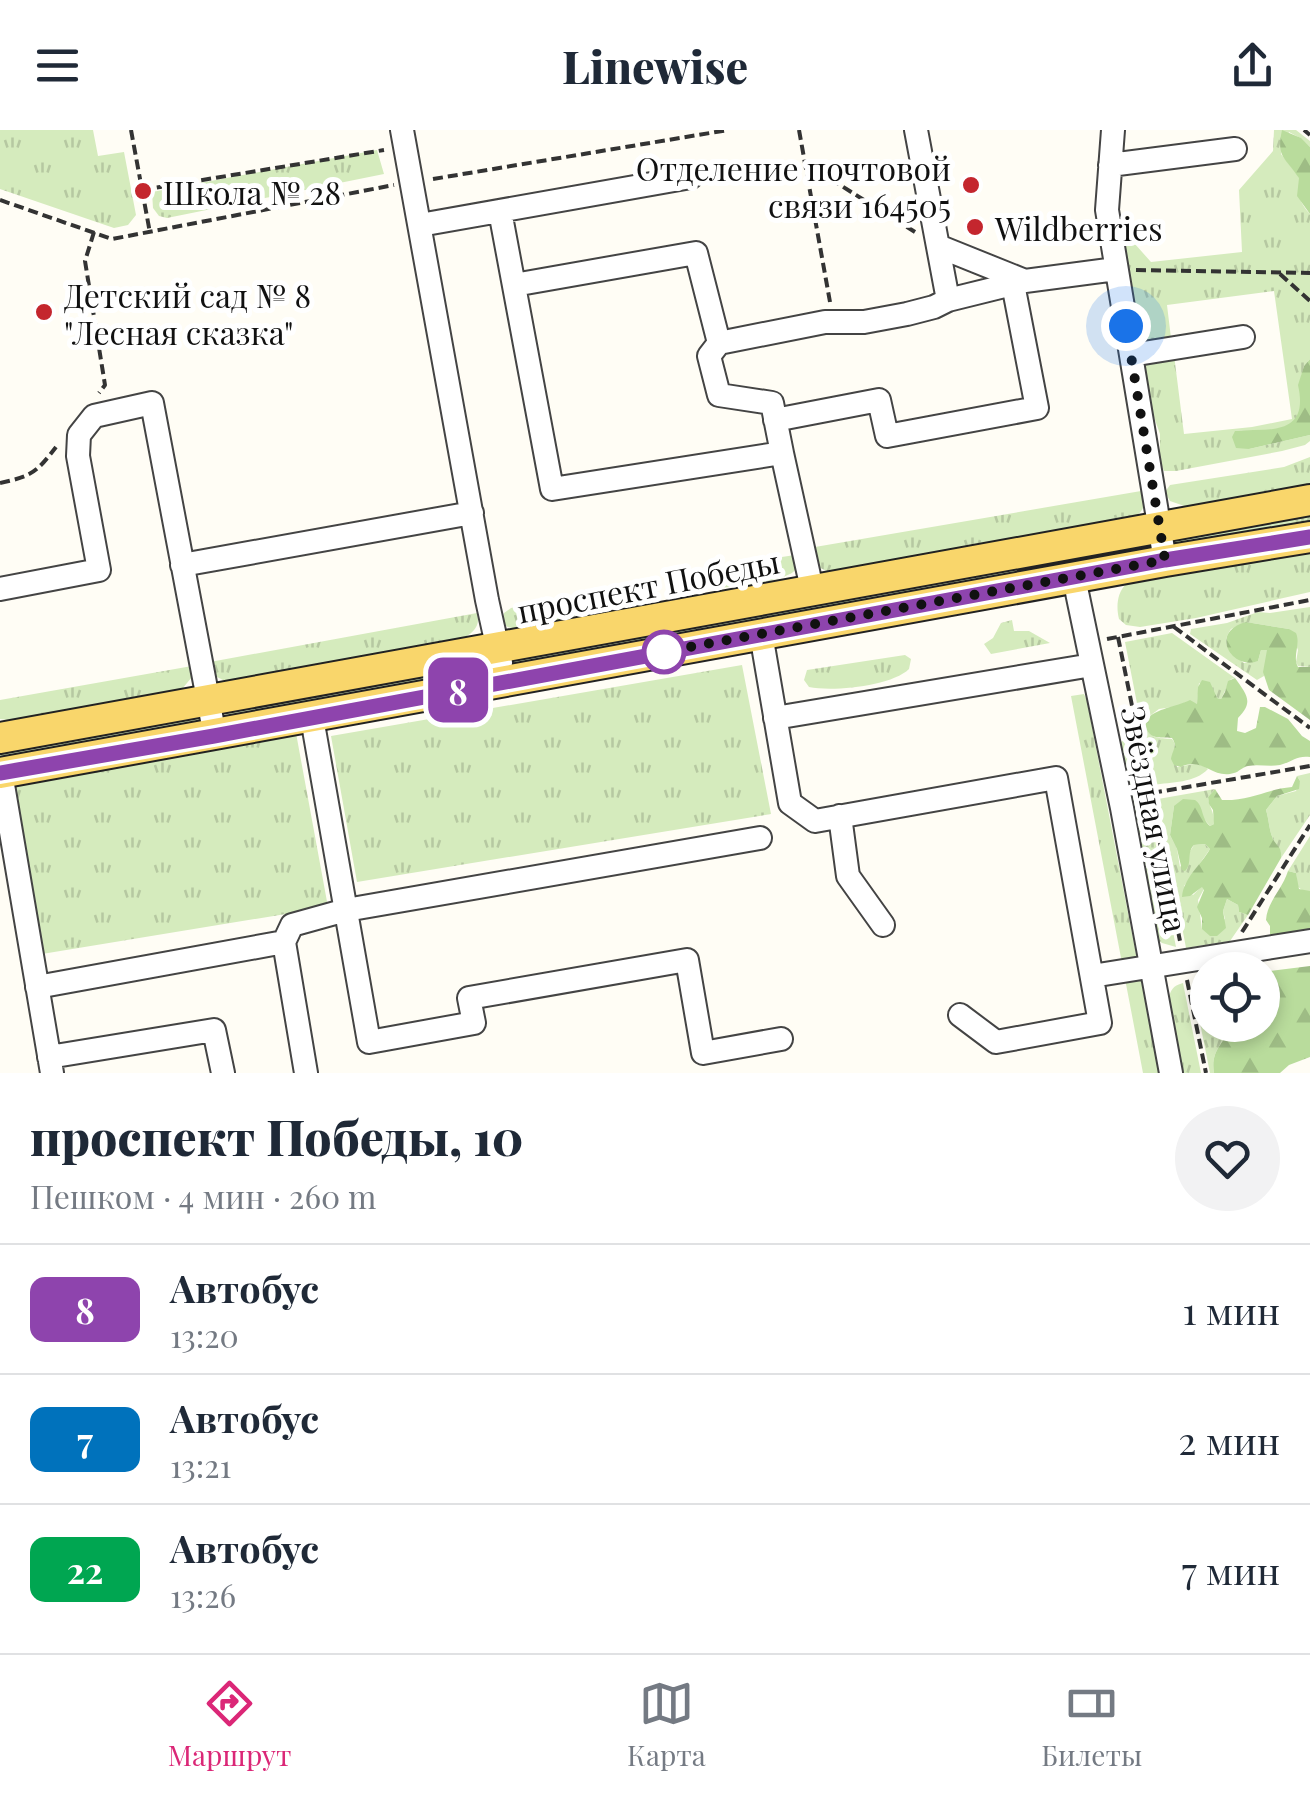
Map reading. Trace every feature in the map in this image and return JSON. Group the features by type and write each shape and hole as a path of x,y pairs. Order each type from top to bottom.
{"main road":[{"name":"проспект Победы","path":"0,738 1310,500"},
{"name":"проспект Победы","path":"0,773 1165,560 1310,537"}],"street":[{"path":"916,130 948,300"},
{"path":"1113,130 1106,210 1165,560"},
{"path":"404,138 504,682"},
{"path":"1110,164 1235,149"},
{"path":"420,225 691,177"},
{"path":"500,211 552,489 782,453"},
{"path":"938,246 1019,283"},
{"path":"514,286 696,252 719,343"},
{"path":"812,589 772,404 719,395 709,356 719,343 834,322 864,322 907,314 1019,283 1116,269"},
{"path":"775,420 879,400 886,436 1037,408 1019,283"},
{"path":"1130,355 1243,337"},
{"path":"0,589 99,570 78,456 79,434 94,416 152,403 214,736"},
{"path":"182,565 472,512"},
{"name":"Звёздная улица","path":"1074,578 1172,1073"},
{"path":"761,634 790,803 815,821 1056,778 1100,1023 996,1042 960,1015"},
{"path":"775,718 1090,654"},
{"path":"312,718 369,1042 474,1024 469,998 686,960 703,1052 781,1039"},
{"path":"0,773 50,1065 214,1030 223,1073"},
{"path":"840,816 848,876 883,925"},
{"path":"306,1073 284,942 292,925 346,910 760,838"},
{"path":"1236,952 1310,941"},
{"path":"37,987 284,942"},
{"path":"1092,976 1190,959"}],"path":[{"path":"131,130 150,233"},
{"path":"0,200 112,239 412,182 728,130"},
{"path":"799,130 834,322"},
{"path":"1304,130 1310,134"},
{"path":"142,190 404,138"},
{"path":"805,163 938,246"},
{"path":"94,232 85,260 105,385 95,398"},
{"path":"1116,269 1310,274"},
{"path":"1280,274 1310,302"},
{"path":"0,483 28,477 64,438"},
{"path":"1090,654 1118,637 1310,600"},
{"path":"1174,626 1310,728"},
{"path":"1118,637 1206,1073"},
{"path":"1151,794 1310,766"},
{"path":"1230,952 1310,825"}],"green space":[{"path":"0,130 93,130 98,156 124,152 136,215 128,225 114,228 0,189"},
{"path":"1274,130 1296,130 1310,141 1310,147 1289,132 1281,154 1300,178 1300,197 1310,214 1310,359 1299,385 1307,415 1282,428 1235,431 1249,449 1310,435 1310,441 1282,451 1164,471 1160,434 1142,362 1174,355 1184,434 1292,419 1274,291 1167,305 1171,338 1139,343 1118,225 1151,262 1242,252 1239,190 1273,151"},
{"path":"1282,130 1301,138 1310,147 1310,214 1297,196 1299,178 1281,152"},
{"path":"377,150 384,174 167,218 159,216 153,208 152,192"},
{"path":"1310,359 1310,435 1249,449 1236,448 1232,437 1235,431 1272,429 1292,422 1300,402 1298,385"},
{"path":"1310,457 1310,488 1193,509 1170,501 1165,492 1170,485 1284,467"},
{"path":"1145,492 1144,505 1130,520 831,573 812,564 811,550 815,547"},
{"path":"1310,513 1310,525 1174,547 1172,543 1173,536"},
{"path":"1154,542 1155,550 512,665 511,656"},
{"path":"1310,548 1310,592 1140,627 1126,625 1119,619 1118,600 1126,584"},
{"path":"795,555 795,570 778,579 714,588 702,587 692,579 694,570"},
{"path":"593,592 602,596 603,605 585,612 526,627 508,627 502,621 511,608"},
{"path":"1310,607 1310,667 1298,666 1298,650 1289,629 1246,622 1231,629 1226,644 1244,663 1258,661 1261,650 1268,650 1264,676 1257,680 1190,634 1191,629 1227,623 1258,612"},
{"path":"477,613 476,628 454,642 232,680 215,676 210,662"},
{"path":"1012,620 1014,631 1029,631 1050,643 991,654 984,644 993,638 1001,623"},
{"path":"1246,622 1296,633 1298,667 1310,667 1310,720 1269,690 1263,672 1267,650 1261,650 1258,661 1248,663 1228,649 1228,634"},
{"path":"1172,633 1235,678 1221,699 1199,683 1197,704 1186,702 1159,709 1147,718 1149,733 1174,742 1177,767 1197,764 1208,769 1190,779 1153,785 1125,642"},
{"path":"905,655 911,659 909,669 890,680 847,688 819,688 809,687 804,680 807,670"},
{"path":"487,661 491,669 228,719 224,712"},
{"path":"742,665 771,814 357,882 331,736"},
{"path":"192,666 192,677 182,689 0,719 0,700"},
{"path":"1235,678 1247,703 1238,718 1237,731 1245,733 1256,728 1260,707 1265,707 1288,719 1310,741 1310,757 1280,765 1248,766 1227,774 1195,764 1174,765 1174,741 1149,733 1147,718 1190,700 1197,704 1202,680 1210,682 1221,699 1228,681"},
{"path":"1084,694 1159,1073 1143,1073 1071,696"},
{"path":"198,712 205,722 0,763 0,747"},
{"path":"296,733 328,907 42,954 10,786"},
{"path":"1135,739 1176,947 1157,939 1119,743"},
{"path":"1310,773 1310,815 1281,858 1266,810 1277,796 1296,791 1300,781 1297,776"},
{"path":"1297,776 1299,789 1277,796 1266,810 1281,858 1248,915 1239,912 1238,905 1227,899 1223,911 1226,928 1217,936 1210,936 1202,929 1197,907 1202,887 1182,897 1189,877 1210,849 1205,844 1194,845 1187,868 1182,870 1170,835 1174,806 1183,799 1195,800 1210,826 1214,824 1208,797 1215,789 1222,800 1241,799 1292,787"},
{"path":"1215,789 1208,797 1214,824 1210,826 1204,819 1174,806 1170,835 1180,867 1194,845 1205,844 1210,849 1184,886 1193,895 1202,886 1204,889 1198,900 1202,929 1225,919 1227,899 1238,905 1239,912 1248,915 1230,941 1186,948 1158,799"},
{"path":"1310,836 1310,891 1303,891 1297,886 1296,873 1288,871"},
{"path":"1288,871 1296,873 1299,889 1310,891 1310,932 1270,937 1267,914"},
{"path":"1310,966 1310,1057 1280,1073 1214,1073 1221,1042 1280,1042 1280,970"},
{"path":"1183,983 1190,1042 1195,1042 1201,1073 1182,1073 1168,1000 1176,986"},
{"path":"1204,1042 1221,1042 1214,1073 1210,1073"}],"bus line":[{"name":"8","path":"0,773 1165,560 1310,537"}],"place":[{"name":"Отделение почтовой связи 164505","path":"971,185"},
{"name":"Школа № 28","path":"143,191"},
{"name":"Wildberries","path":"975,227"},
{"name":"Детский сад № 8 \"Лесная сказка\"","path":"44,312"}],"route":[{"path":"664,652 651,654 1165,560 1126,326"}]}
